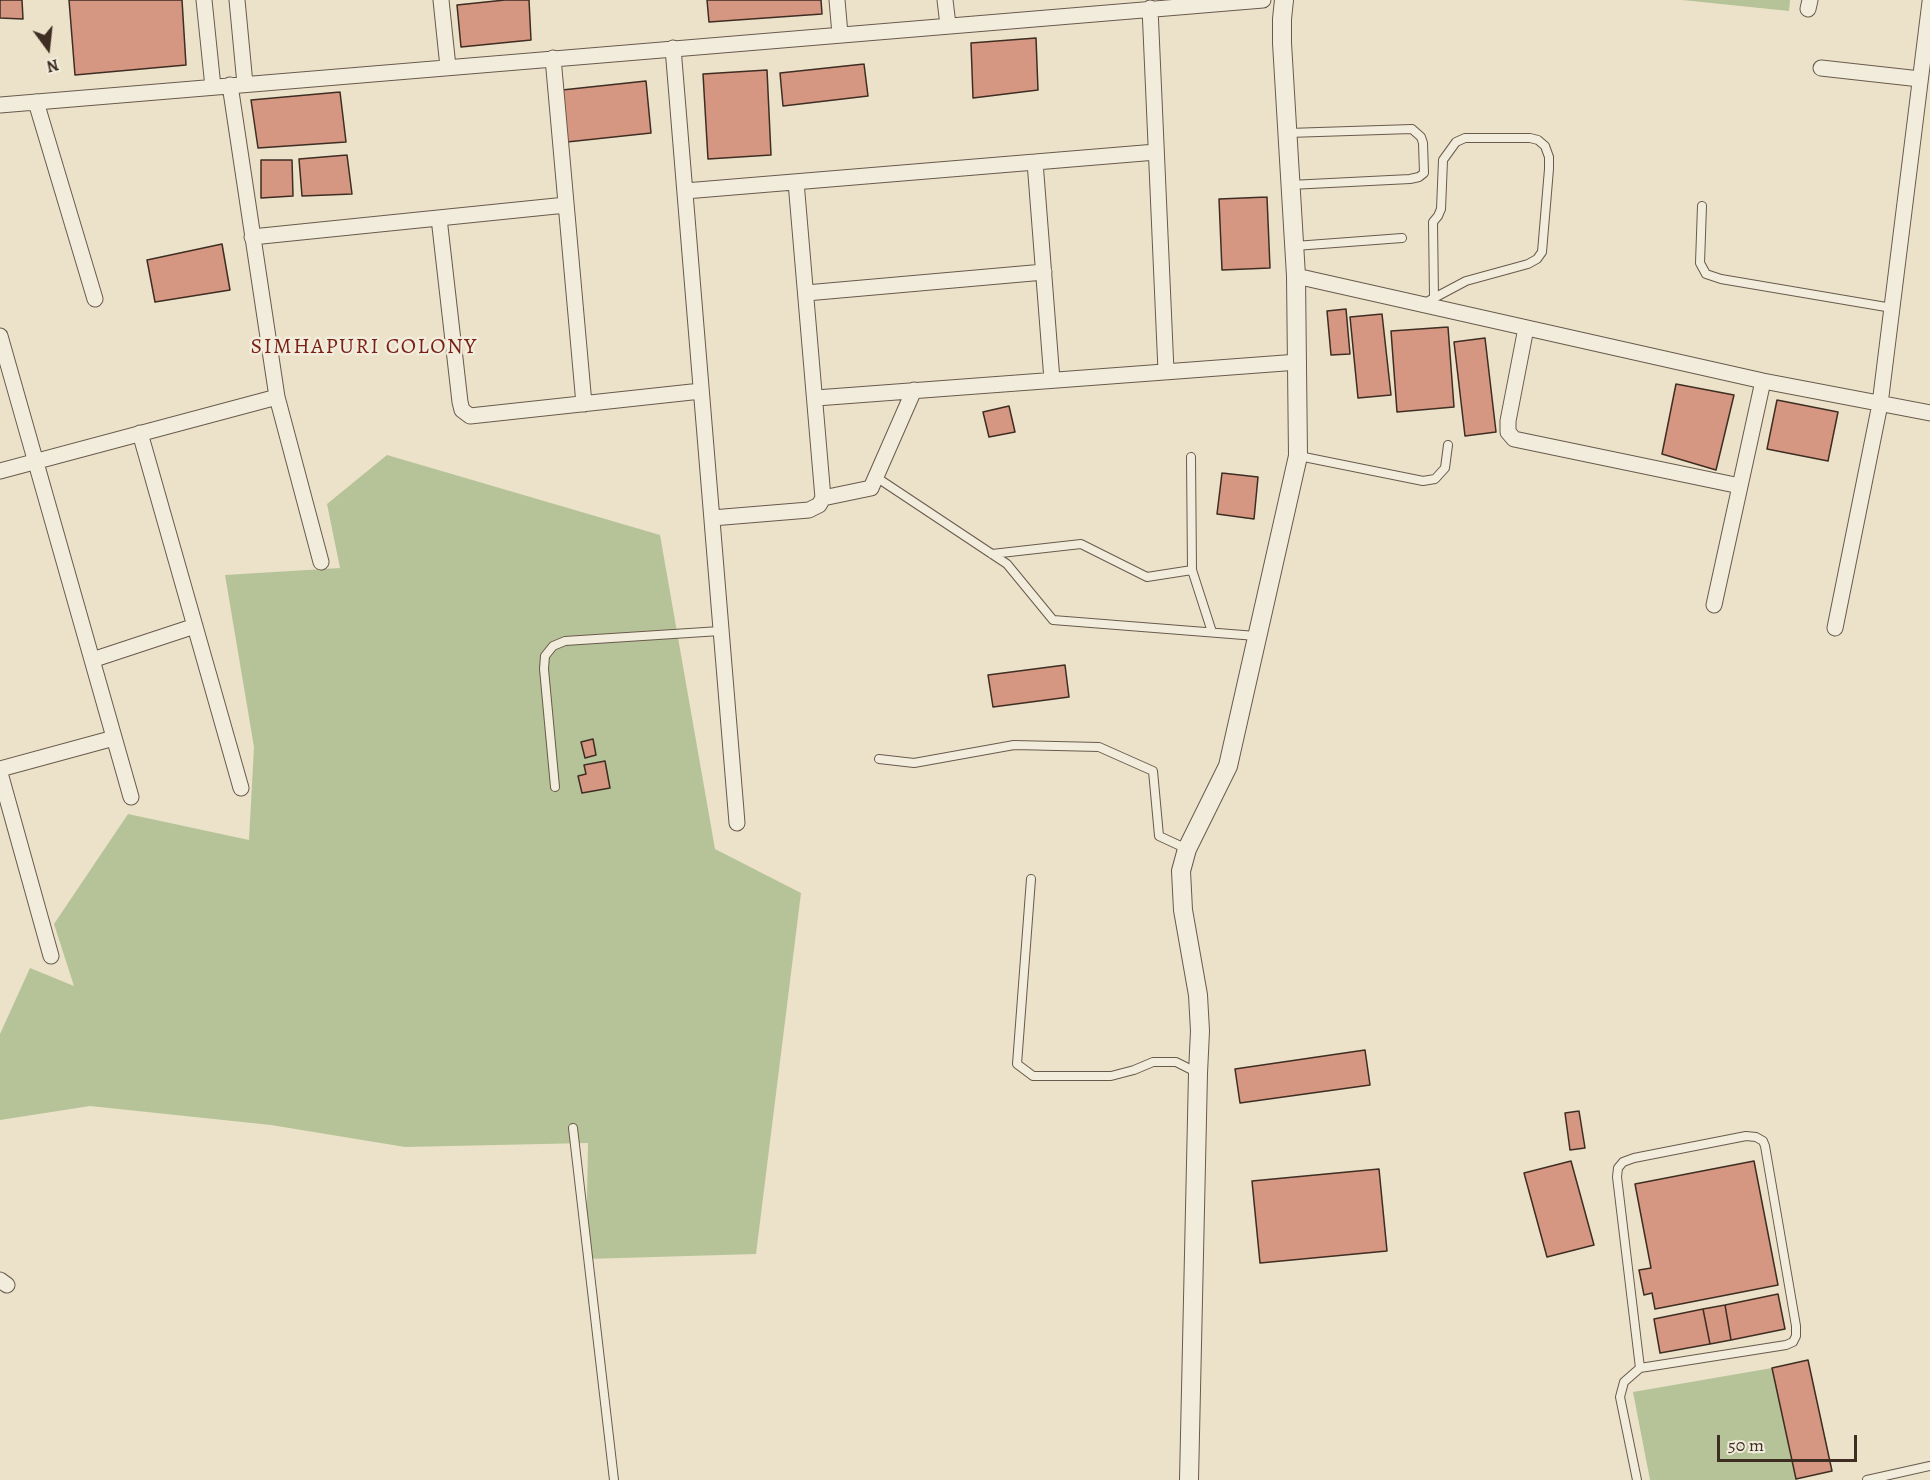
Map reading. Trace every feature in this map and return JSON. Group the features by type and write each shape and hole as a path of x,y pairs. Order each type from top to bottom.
{"street":[{"path":"204,0 213,87"},
{"path":"237,0 237,85 252,237 278,397 321,562"},
{"path":"441,0 448,67"},
{"path":"837,0 840,34"},
{"path":"945,0 948,25"},
{"path":"0,105 1263,0"},
{"path":"1189,1480 1200,1031 1198,995 1181,890 1181,872 1187,849 1228,766 1298,456 1296,276 1286,133 1282,19 1284,0"},
{"path":"1835,628 1880,404 1892,308 1923,119 1920,79 1930,2"},
{"path":"1150,8 1166,371"},
{"path":"673,48 737,823"},
{"path":"553,58 584,404"},
{"path":"1821,68 1920,79"},
{"path":"36,102 95,299"},
{"path":"685,191 1156,152"},
{"path":"1035,162 1052,380"},
{"path":"712,518 809,510 819,505 823,498 796,182"},
{"path":"252,237 566,205"},
{"path":"439,218 462,410 470,416 478,417 701,391"},
{"path":"806,293 1044,272"},
{"path":"1296,276 1428,301 1526,328 1763,381 1930,413"},
{"path":"1526,328 1508,421 1508,432 1514,439 1740,486"},
{"path":"0,336 130,797"},
{"path":"816,398 1298,362"},
{"path":"1714,605 1763,381"},
{"path":"823,498 871,488 914,390"},
{"path":"0,471 278,397"},
{"path":"140,433 241,788"},
{"path":"92,660 195,626"},
{"path":"51,956 0,771 114,738"}],"lane":[{"path":"1286,133 1412,129 1421,136 1423,143 1424,173 1419,177 1290,185"},
{"path":"1465,138 1538,140 1545,146 1549,157 1542,252 1537,259 1528,264 1466,281 1428,301 1433,222 1441,209 1443,160 1456,142 1465,138"},
{"path":"1702,206 1700,264 1706,274 1721,279 1892,308"},
{"path":"1294,246 1402,238"},
{"path":"1298,456 1423,481 1435,479 1445,468 1448,445"},
{"path":"1191,457 1192,570 1212,632"},
{"path":"876,477 1007,564 1053,620 1258,636"},
{"path":"992,554 1081,544 1147,577 1192,570"},
{"path":"555,787 544,669 545,656 553,646 565,641 720,632"},
{"path":"879,759 914,763 1014,745 1099,747 1153,771 1159,836 1187,849"},
{"path":"1030,879 1017,1065 1033,1076 1110,1076 1153,1062 1176,1062 1198,1073"},
{"path":"573,1128 614,1480"},
{"path":"1637,1480 1620,1397 1624,1382 1640,1368 1793,1342 1796,1326 1765,1146 1763,1141 1756,1137 1746,1136 1634,1158 1623,1162 1618,1168 1617,1177 1640,1368"},
{"path":"1867,1480 1930,1466"}],"green space":[{"path":"1682,0 1790,0 1789,11"},
{"path":"387,455 660,535 715,849 801,893 756,1254 586,1259 588,1143 405,1147 271,1125 90,1106 0,1120 0,1034 30,968 74,986 54,924 128,814 249,840 254,747 225,575 340,568 327,504"},
{"path":"1772,1368 1797,1480 1650,1480 1633,1392"}],"building":[{"path":"0,0 22,0 23,19 0,18"},
{"path":"69,0 182,0 186,65 75,75"},
{"path":"529,0 531,40 461,47 457,5"},
{"path":"707,0 821,0 822,14 709,22"},
{"path":"1036,38 1038,90 973,98 971,43"},
{"path":"864,64 868,96 783,106 780,73"},
{"path":"767,70 771,155 708,159 703,74"},
{"path":"646,81 651,133 567,142 562,90"},
{"path":"340,92 346,142 258,148 251,100"},
{"path":"347,155 352,194 302,196 299,159"},
{"path":"261,160 292,160 293,196 261,198"},
{"path":"1267,197 1270,268 1222,270 1219,199"},
{"path":"222,244 230,290 155,302 147,260"},
{"path":"1346,309 1350,354 1331,355 1327,311"},
{"path":"1382,314 1391,395 1358,398 1350,317"},
{"path":"1448,327 1454,407 1397,412 1391,331"},
{"path":"1485,338 1496,432 1465,436 1454,342"},
{"path":"1676,384 1734,395 1716,470 1662,454"},
{"path":"1777,400 1838,412 1828,461 1767,449"},
{"path":"1009,406 1015,432 989,437 983,412"},
{"path":"1222,473 1258,477 1254,519 1217,514"},
{"path":"1065,665 1069,697 993,707 988,675"},
{"path":"593,739 596,755 585,758 581,742"},
{"path":"605,761 610,788 582,793 578,776 586,774 584,765"},
{"path":"1365,1050 1370,1085 1240,1103 1235,1069"},
{"path":"1579,1111 1585,1148 1570,1150 1565,1113"},
{"path":"1571,1161 1594,1245 1547,1257 1524,1173"},
{"path":"1754,1161 1778,1285 1655,1309 1652,1293 1644,1295 1639,1270 1651,1268 1635,1184"},
{"path":"1379,1169 1387,1251 1260,1263 1252,1181"},
{"path":"1778,1294 1785,1329 1731,1340 1725,1305"},
{"path":"1725,1305 1731,1340 1710,1344 1703,1309"},
{"path":"1703,1309 1710,1344 1660,1353 1654,1319"},
{"path":"1808,1360 1832,1471 1796,1479 1772,1368"}],"district":[{"name":"SIMHAPURI COLONY","path":"364,348"}]}
